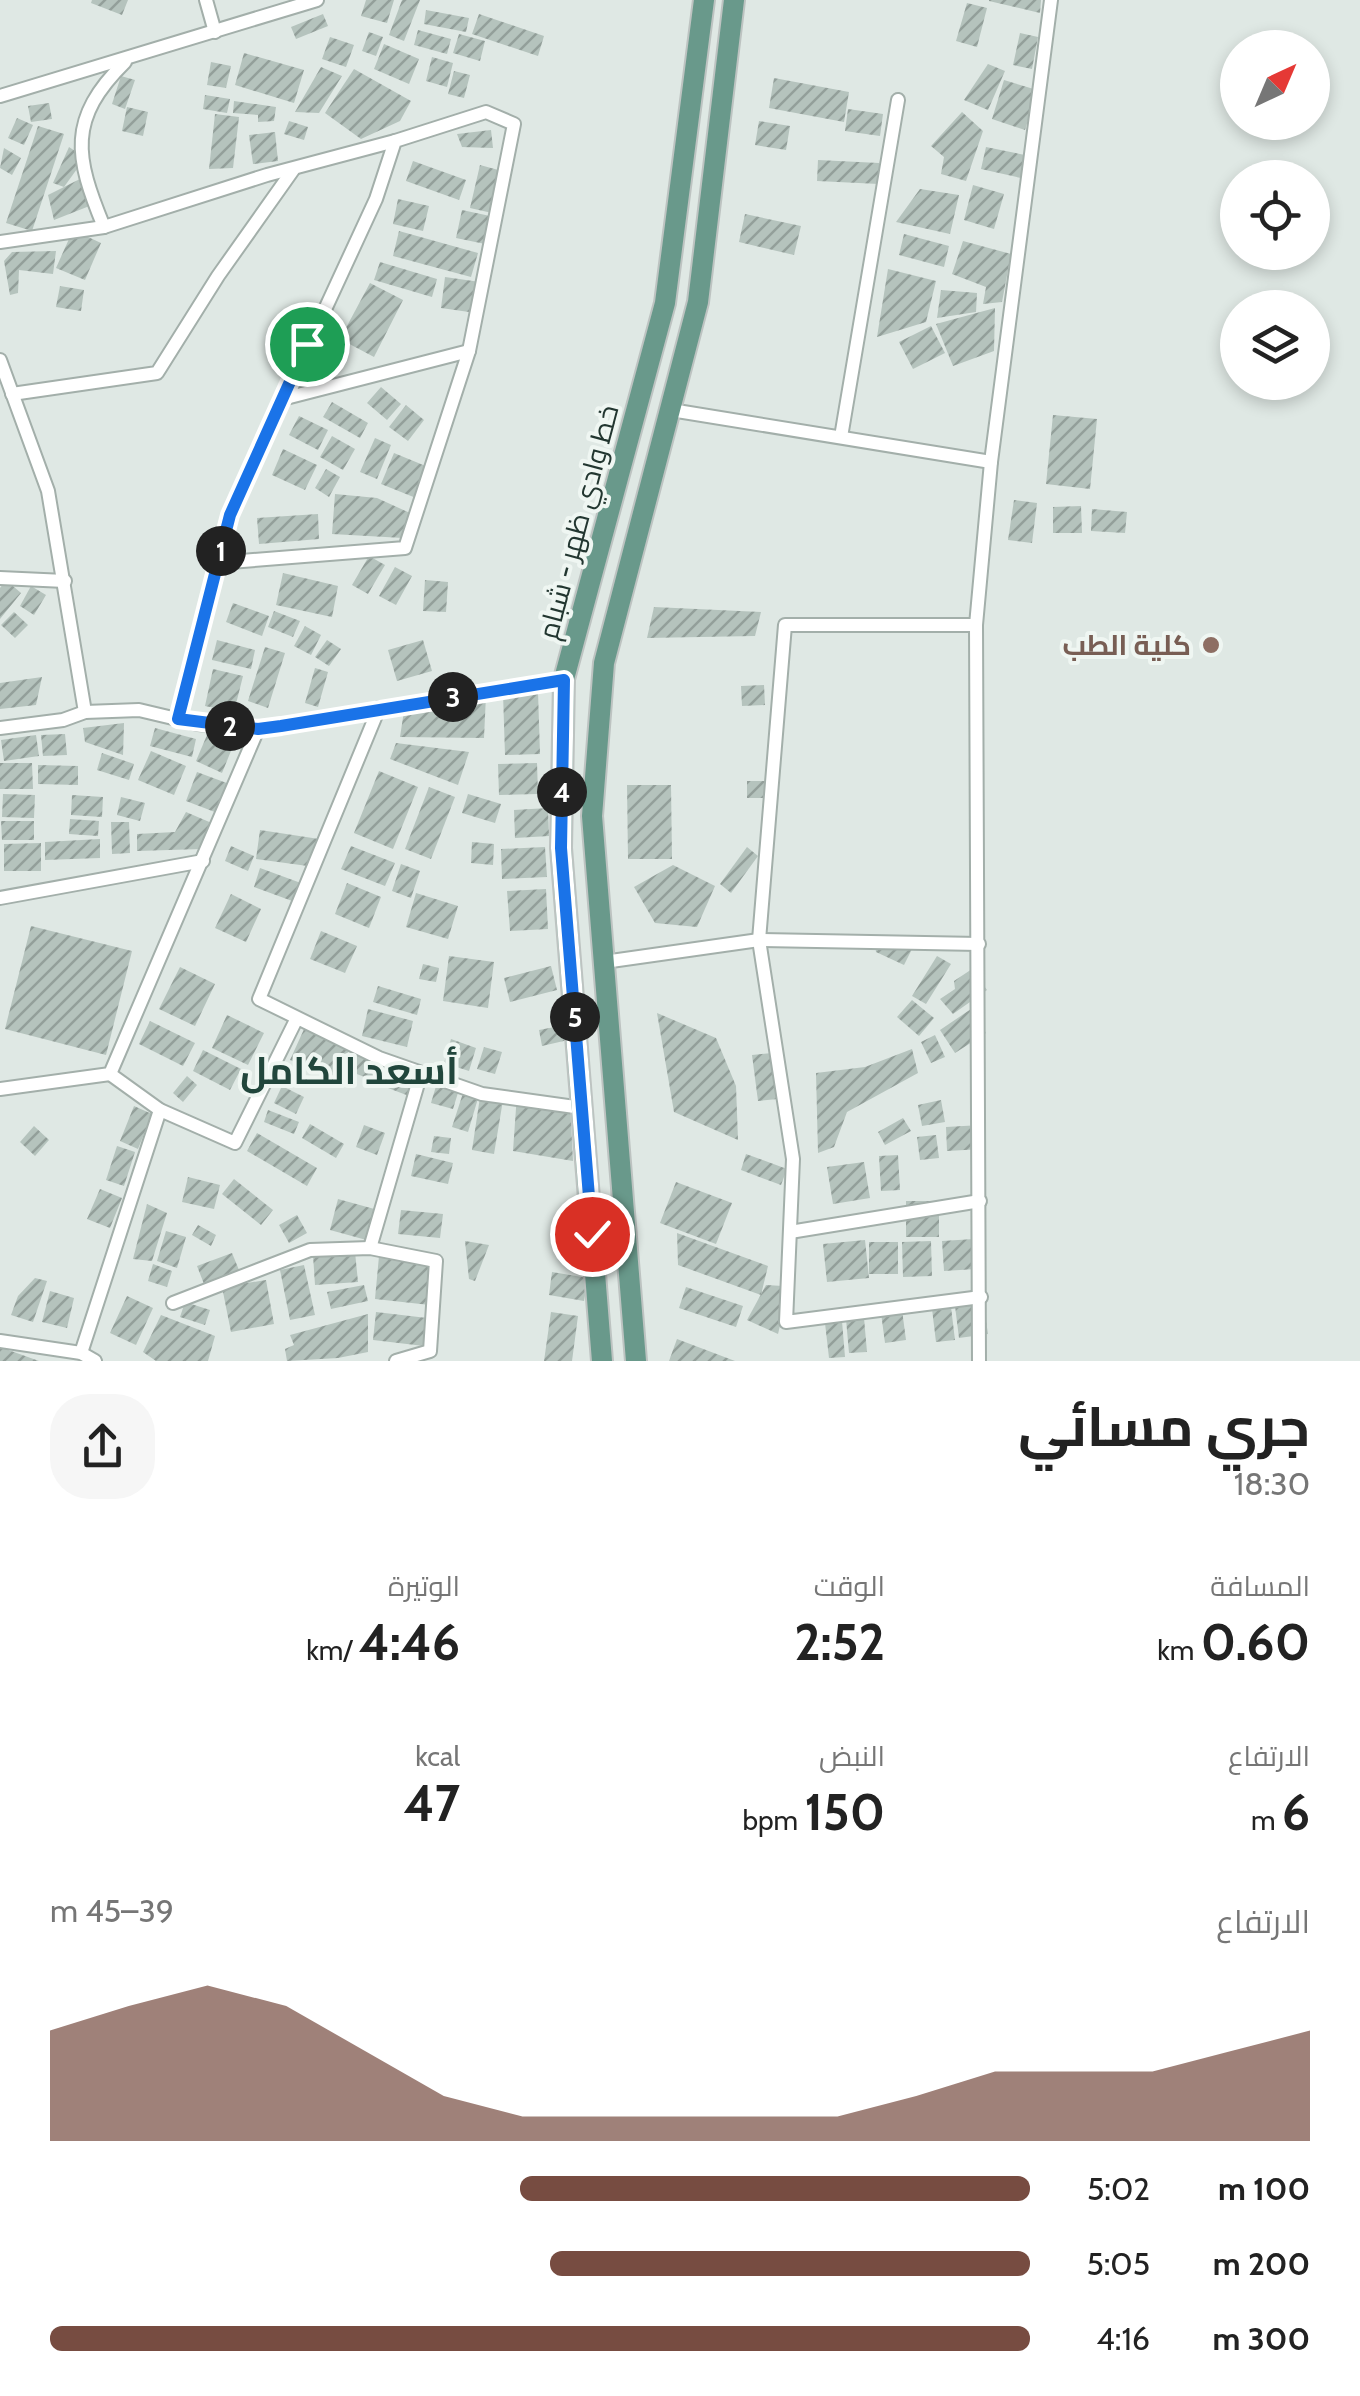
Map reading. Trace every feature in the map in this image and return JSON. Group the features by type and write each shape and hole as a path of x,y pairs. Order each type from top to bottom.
{"main road":[{"name":"خط وادي ظهر - شبام","path":"602,1361 561,848 564,680 665,303 704,0"},
{"path":"636,1361 592,816 604,663 698,302 734,0"}],"street":[{"path":"206,0 215,32"},
{"path":"0,96 316,0"},
{"path":"980,1361 976,625 991,462 1052,0"},
{"path":"104,226 84,178 81,145 97,95 128,60"},
{"path":"841,437 898,100"},
{"path":"0,242 104,226 486,112 514,124 469,351 404,548 218,564"},
{"path":"178,719 230,515 376,199 395,141"},
{"path":"12,394 157,373 292,170"},
{"path":"282,400 469,351"},
{"path":"0,360 48,491 85,712"},
{"path":"672,410 991,462"},
{"path":"0,578 64,582"},
{"path":"976,625 785,626 759,940 794,1159 786,1322 981,1297"},
{"path":"0,728 62,720 85,712 139,710 258,729 564,680"},
{"path":"378,708 259,999 379,1058 482,1094 582,1108"},
{"path":"110,1074 258,729"},
{"path":"0,898 203,861"},
{"path":"604,962 759,940 978,944"},
{"path":"0,1089 110,1074 160,1110 235,1143 296,1020"},
{"path":"370,1248 421,1072"},
{"path":"80,1353 160,1110"},
{"path":"790,1232 980,1200"},
{"path":"173,1304 310,1250 370,1248 436,1261 430,1351 396,1361"},
{"path":"0,1342 80,1353 95,1361"}],"building":[{"path":"128,0 122,15 91,3"},
{"path":"366,0 394,0 387,23 361,16"},
{"path":"402,0 420,0 404,41 389,35"},
{"path":"1041,0 1040,13 989,1"},
{"path":"967,3 987,8 977,47 956,41"},
{"path":"426,10 469,18 466,32 424,24"},
{"path":"323,14 328,26 296,39 291,27"},
{"path":"479,14 544,36 538,56 472,34"},
{"path":"418,30 451,39 447,54 414,45"},
{"path":"369,32 383,37 376,56 362,51"},
{"path":"1020,33 1038,37 1032,69 1013,65"},
{"path":"459,34 485,41 480,61 453,53"},
{"path":"330,37 354,45 346,67 322,59"},
{"path":"384,44 419,59 409,84 374,69"},
{"path":"244,53 304,70 294,103 235,85"},
{"path":"432,57 453,63 447,87 426,81"},
{"path":"211,62 231,66 226,88 207,85"},
{"path":"988,64 1005,71 988,110 964,100"},
{"path":"321,67 342,76 319,113 295,112"},
{"path":"354,69 411,101 400,121 361,139 325,113"},
{"path":"454,71 470,75 464,98 448,94"},
{"path":"121,76 135,80 125,109 112,104"},
{"path":"774,78 849,92 844,122 769,108"},
{"path":"1004,80 1037,90 1025,130 992,119"},
{"path":"205,95 230,99 227,113 203,109"},
{"path":"234,101 276,107 274,121 258,122 258,115 233,113"},
{"path":"49,103 52,119 31,122 28,106"},
{"path":"127,107 148,112 143,136 122,131"},
{"path":"848,109 883,114 880,136 845,131"},
{"path":"962,112 983,131 966,181 941,174 944,157 931,146"},
{"path":"215,114 239,117 233,168 209,169"},
{"path":"17,118 33,125 24,145 8,138"},
{"path":"289,121 308,127 304,140 284,134"},
{"path":"759,121 790,126 786,150 755,145"},
{"path":"38,126 64,134 32,231 6,223"},
{"path":"491,130 493,148 462,147 457,134"},
{"path":"275,132 278,161 253,164 249,135"},
{"path":"69,147 75,151 77,169 64,187 53,183"},
{"path":"986,147 1025,155 1021,178 981,169"},
{"path":"4,148 21,158 12,175 0,168"},
{"path":"818,160 879,163 879,184 817,181"},
{"path":"413,161 466,180 459,200 406,181"},
{"path":"480,165 502,171 492,213 470,208"},
{"path":"80,179 92,205 54,220 48,195"},
{"path":"973,185 1004,194 994,229 964,220"},
{"path":"920,189 959,195 950,234 896,222"},
{"path":"398,199 429,206 423,231 393,224"},
{"path":"462,210 490,216 485,244 456,238"},
{"path":"745,214 801,226 794,255 739,242"},
{"path":"73,230 101,243 85,280 56,268"},
{"path":"399,231 478,253 471,277 393,256"},
{"path":"904,234 949,246 944,267 899,255"},
{"path":"963,241 1011,254 1002,302 983,304 986,287 952,274"},
{"path":"56,251 53,274 19,270 18,293 10,295 4,261 12,252"},
{"path":"380,262 437,279 432,297 374,280"},
{"path":"888,269 936,281 926,322 877,337"},
{"path":"445,277 480,282 476,313 441,308"},
{"path":"370,283 403,300 374,357 340,339"},
{"path":"60,286 84,290 81,311 56,307"},
{"path":"941,290 977,293 976,312 937,318"},
{"path":"995,308 994,351 953,366 936,324"},
{"path":"931,326 945,353 913,369 899,342"},
{"path":"381,387 401,404 387,420 367,403"},
{"path":"332,402 368,423 360,438 323,417"},
{"path":"406,405 424,420 408,441 389,427"},
{"path":"1053,415 1097,419 1090,489 1046,484"},
{"path":"299,416 328,430 318,450 289,435"},
{"path":"332,436 355,449 343,470 320,457"},
{"path":"375,438 391,445 377,479 360,472"},
{"path":"283,449 317,465 305,490 272,475"},
{"path":"394,453 428,467 416,498 381,484"},
{"path":"326,469 340,477 329,497 315,488"},
{"path":"335,494 377,498 410,513 403,538 332,534"},
{"path":"1014,500 1037,503 1032,543 1008,540"},
{"path":"1081,506 1082,533 1053,533 1053,507"},
{"path":"1092,509 1127,512 1125,533 1091,531"},
{"path":"318,514 319,539 259,544 257,518"},
{"path":"369,556 385,565 368,594 352,585"},
{"path":"395,567 412,576 396,605 379,596"},
{"path":"283,573 338,586 332,617 276,605"},
{"path":"6,580 21,593 0,619 0,588"},
{"path":"425,580 448,582 446,612 423,611"},
{"path":"31,586 46,595 34,615 20,606"},
{"path":"233,603 269,616 262,636 226,622"},
{"path":"654,607 761,612 755,636 647,638"},
{"path":"274,611 300,621 293,637 268,627"},
{"path":"14,612 28,625 15,638 1,625"},
{"path":"305,626 321,635 311,655 294,646"},
{"path":"217,640 255,650 251,669 212,660"},
{"path":"327,640 341,649 329,666 315,657"},
{"path":"423,640 432,671 397,681 388,650"},
{"path":"265,647 285,653 268,708 248,701"},
{"path":"315,668 328,672 318,707 305,703"},
{"path":"213,669 243,676 234,712 205,706"},
{"path":"42,677 36,705 0,709 0,683"},
{"path":"764,685 765,705 742,706 741,686"},
{"path":"538,692 540,754 505,755 503,693"},
{"path":"486,695 484,738 400,737 404,711"},
{"path":"124,723 123,755 85,742 83,728"},
{"path":"155,728 196,739 192,757 150,746"},
{"path":"65,734 67,755 43,756 41,735"},
{"path":"36,735 39,756 4,761 1,740"},
{"path":"207,735 233,746 222,773 196,761"},
{"path":"396,743 469,752 458,785 390,759"},
{"path":"151,751 186,766 174,795 138,780"},
{"path":"102,753 134,764 129,780 97,770"},
{"path":"0,763 32,763 33,789 0,789"},
{"path":"537,763 538,794 499,795 498,764"},
{"path":"38,765 78,766 78,785 38,784"},
{"path":"379,771 418,787 393,849 354,833"},
{"path":"197,772 232,785 220,814 186,801"},
{"path":"747,781 772,781 773,798 747,798"},
{"path":"627,785 671,785 672,859 628,859"},
{"path":"429,787 455,797 431,859 405,849"},
{"path":"3,794 35,795 34,818 2,817"},
{"path":"468,794 501,804 495,823 462,813"},
{"path":"72,795 103,797 102,817 71,815"},
{"path":"121,797 145,803 140,821 117,815"},
{"path":"548,808 549,836 515,838 514,810"},
{"path":"186,812 214,824 202,849 137,851 137,834 175,832"},
{"path":"70,819 99,821 98,836 69,834"},
{"path":"1,821 34,821 34,840 2,840"},
{"path":"111,822 129,822 130,853 112,854"},
{"path":"260,830 319,839 315,867 256,859"},
{"path":"100,839 100,858 45,860 45,842"},
{"path":"472,842 494,844 493,865 471,863"},
{"path":"41,843 41,871 4,871 4,844"},
{"path":"231,846 254,856 248,871 225,861"},
{"path":"351,846 395,863 385,886 341,869"},
{"path":"545,847 547,877 502,879 501,849"},
{"path":"747,847 758,856 731,893 720,884"},
{"path":"401,864 420,871 411,898 392,891"},
{"path":"673,865 715,886 697,927 655,923 634,887"},
{"path":"260,868 309,886 303,905 254,887"},
{"path":"347,883 381,897 369,928 335,914"},
{"path":"546,889 548,929 510,931 507,891"},
{"path":"416,893 458,906 448,939 406,927"},
{"path":"231,894 261,909 246,942 215,928"},
{"path":"31,926 132,951 106,1055 5,1029"},
{"path":"321,931 357,946 345,973 310,959"},
{"path":"916,941 904,965 876,952 875,944"},
{"path":"449,956 494,962 488,1008 443,1001"},
{"path":"937,956 951,964 926,1004 912,996"},
{"path":"423,964 439,968 436,982 419,979"},
{"path":"551,966 557,990 510,1002 504,978"},
{"path":"180,967 215,984 195,1026 159,1009"},
{"path":"972,969 987,990 953,1014 940,999 955,989 954,981"},
{"path":"378,986 421,999 417,1015 373,1002"},
{"path":"912,1000 934,1018 919,1036 897,1017"},
{"path":"368,1009 413,1021 407,1047 362,1036"},
{"path":"971,1009 986,1033 955,1053 940,1030"},
{"path":"657,1013 716,1038 736,1086 738,1140 674,1112"},
{"path":"227,1015 264,1033 248,1065 212,1048"},
{"path":"150,1021 195,1043 183,1066 139,1044"},
{"path":"565,1025 568,1040 542,1046 539,1030"},
{"path":"305,1027 350,1047 336,1080 290,1060"},
{"path":"935,1035 945,1057 931,1063 921,1042"},
{"path":"451,1039 476,1048 469,1071 444,1063"},
{"path":"360,1043 385,1054 375,1081 349,1071"},
{"path":"484,1047 502,1052 495,1074 477,1069"},
{"path":"912,1049 918,1073 847,1112 834,1147 818,1153 816,1073 865,1067"},
{"path":"203,1050 241,1069 230,1090 193,1071"},
{"path":"772,1053 778,1099 758,1101 752,1055"},
{"path":"396,1068 417,1077 409,1096 388,1088"},
{"path":"187,1076 197,1085 183,1102 173,1093"},
{"path":"439,1076 461,1083 453,1109 431,1103"},
{"path":"282,1086 304,1097 296,1114 274,1103"},
{"path":"464,1090 479,1095 468,1132 452,1127"},
{"path":"517,1094 570,1102 573,1161 513,1151"},
{"path":"480,1097 503,1100 494,1154 472,1150"},
{"path":"941,1100 945,1122 922,1126 918,1105"},
{"path":"134,1106 152,1114 138,1149 120,1141"},
{"path":"268,1110 299,1122 294,1134 264,1122"},
{"path":"903,1118 911,1131 885,1145 878,1132"},
{"path":"310,1124 344,1144 336,1158 302,1138"},
{"path":"364,1125 385,1133 377,1155 356,1147"},
{"path":"981,1125 982,1149 947,1151 946,1127"},
{"path":"34,1126 49,1140 35,1156 20,1142"},
{"path":"257,1133 317,1168 307,1186 247,1151"},
{"path":"936,1135 939,1158 920,1160 917,1137"},
{"path":"434,1136 451,1138 449,1154 431,1152"},
{"path":"117,1146 135,1152 124,1186 106,1180"},
{"path":"416,1154 453,1163 448,1184 411,1176"},
{"path":"746,1154 787,1169 781,1185 741,1170"},
{"path":"898,1155 900,1190 881,1191 879,1156"},
{"path":"864,1162 870,1198 833,1204 827,1167"},
{"path":"188,1177 220,1185 214,1209 182,1202"},
{"path":"234,1179 273,1210 261,1225 222,1194"},
{"path":"676,1182 732,1203 716,1244 660,1223"},
{"path":"100,1189 122,1198 110,1228 87,1219"},
{"path":"338,1199 378,1210 370,1241 330,1230"},
{"path":"906,1201 939,1201 939,1237 906,1237"},
{"path":"147,1204 167,1213 152,1261 133,1259"},
{"path":"401,1210 443,1214 440,1238 398,1234"},
{"path":"297,1215 307,1233 289,1243 279,1225"},
{"path":"198,1225 216,1235 211,1246 192,1235"},
{"path":"166,1231 186,1237 177,1268 157,1261"},
{"path":"677,1233 768,1266 761,1295 678,1265"},
{"path":"974,1239 976,1269 944,1271 942,1241"},
{"path":"865,1240 869,1278 827,1282 823,1244"},
{"path":"465,1241 489,1245 475,1281 469,1279"},
{"path":"931,1241 932,1276 903,1277 902,1242"},
{"path":"869,1242 898,1242 898,1274 869,1274"},
{"path":"355,1252 358,1282 315,1285 313,1255"},
{"path":"232,1253 239,1270 204,1284 197,1266"},
{"path":"439,1254 439,1306 375,1299 379,1256"},
{"path":"153,1264 172,1271 167,1287 148,1281"},
{"path":"304,1265 315,1315 290,1320 280,1270"},
{"path":"552,1272 588,1278 584,1301 549,1295"},
{"path":"35,1278 47,1281 33,1322 11,1315 18,1296"},
{"path":"266,1280 274,1324 231,1332 222,1287"},
{"path":"364,1285 368,1301 331,1309 327,1292"},
{"path":"766,1285 783,1286 784,1309 778,1334 747,1320"},
{"path":"686,1287 743,1306 736,1327 679,1308"},
{"path":"50,1291 74,1298 67,1328 42,1322"},
{"path":"127,1296 153,1308 136,1345 110,1333"},
{"path":"185,1302 210,1310 205,1325 180,1317"},
{"path":"983,1302 988,1334 959,1338 955,1306"},
{"path":"951,1307 955,1340 936,1342 932,1309"},
{"path":"902,1310 906,1340 885,1343 881,1313"},
{"path":"376,1312 427,1318 424,1346 373,1340"},
{"path":"551,1312 578,1316 572,1361 544,1361"},
{"path":"368,1314 368,1352 287,1361 285,1349 294,1345 290,1335"},
{"path":"161,1315 215,1336 208,1361 156,1361 143,1352"},
{"path":"864,1318 867,1352 849,1353 846,1319"},
{"path":"842,1321 845,1357 829,1358 825,1323"},
{"path":"677,1339 735,1361 669,1361"},
{"path":"0,1347 39,1361 0,1361"}],"place":[{"name":"كلية الطب","path":"1211,645"}],"district":[{"name":"أسعد الكامل","path":"349,1070"}],"route":[{"path":"307,344 230,515 178,719 258,729 564,680 561,848 592,1234"}]}
